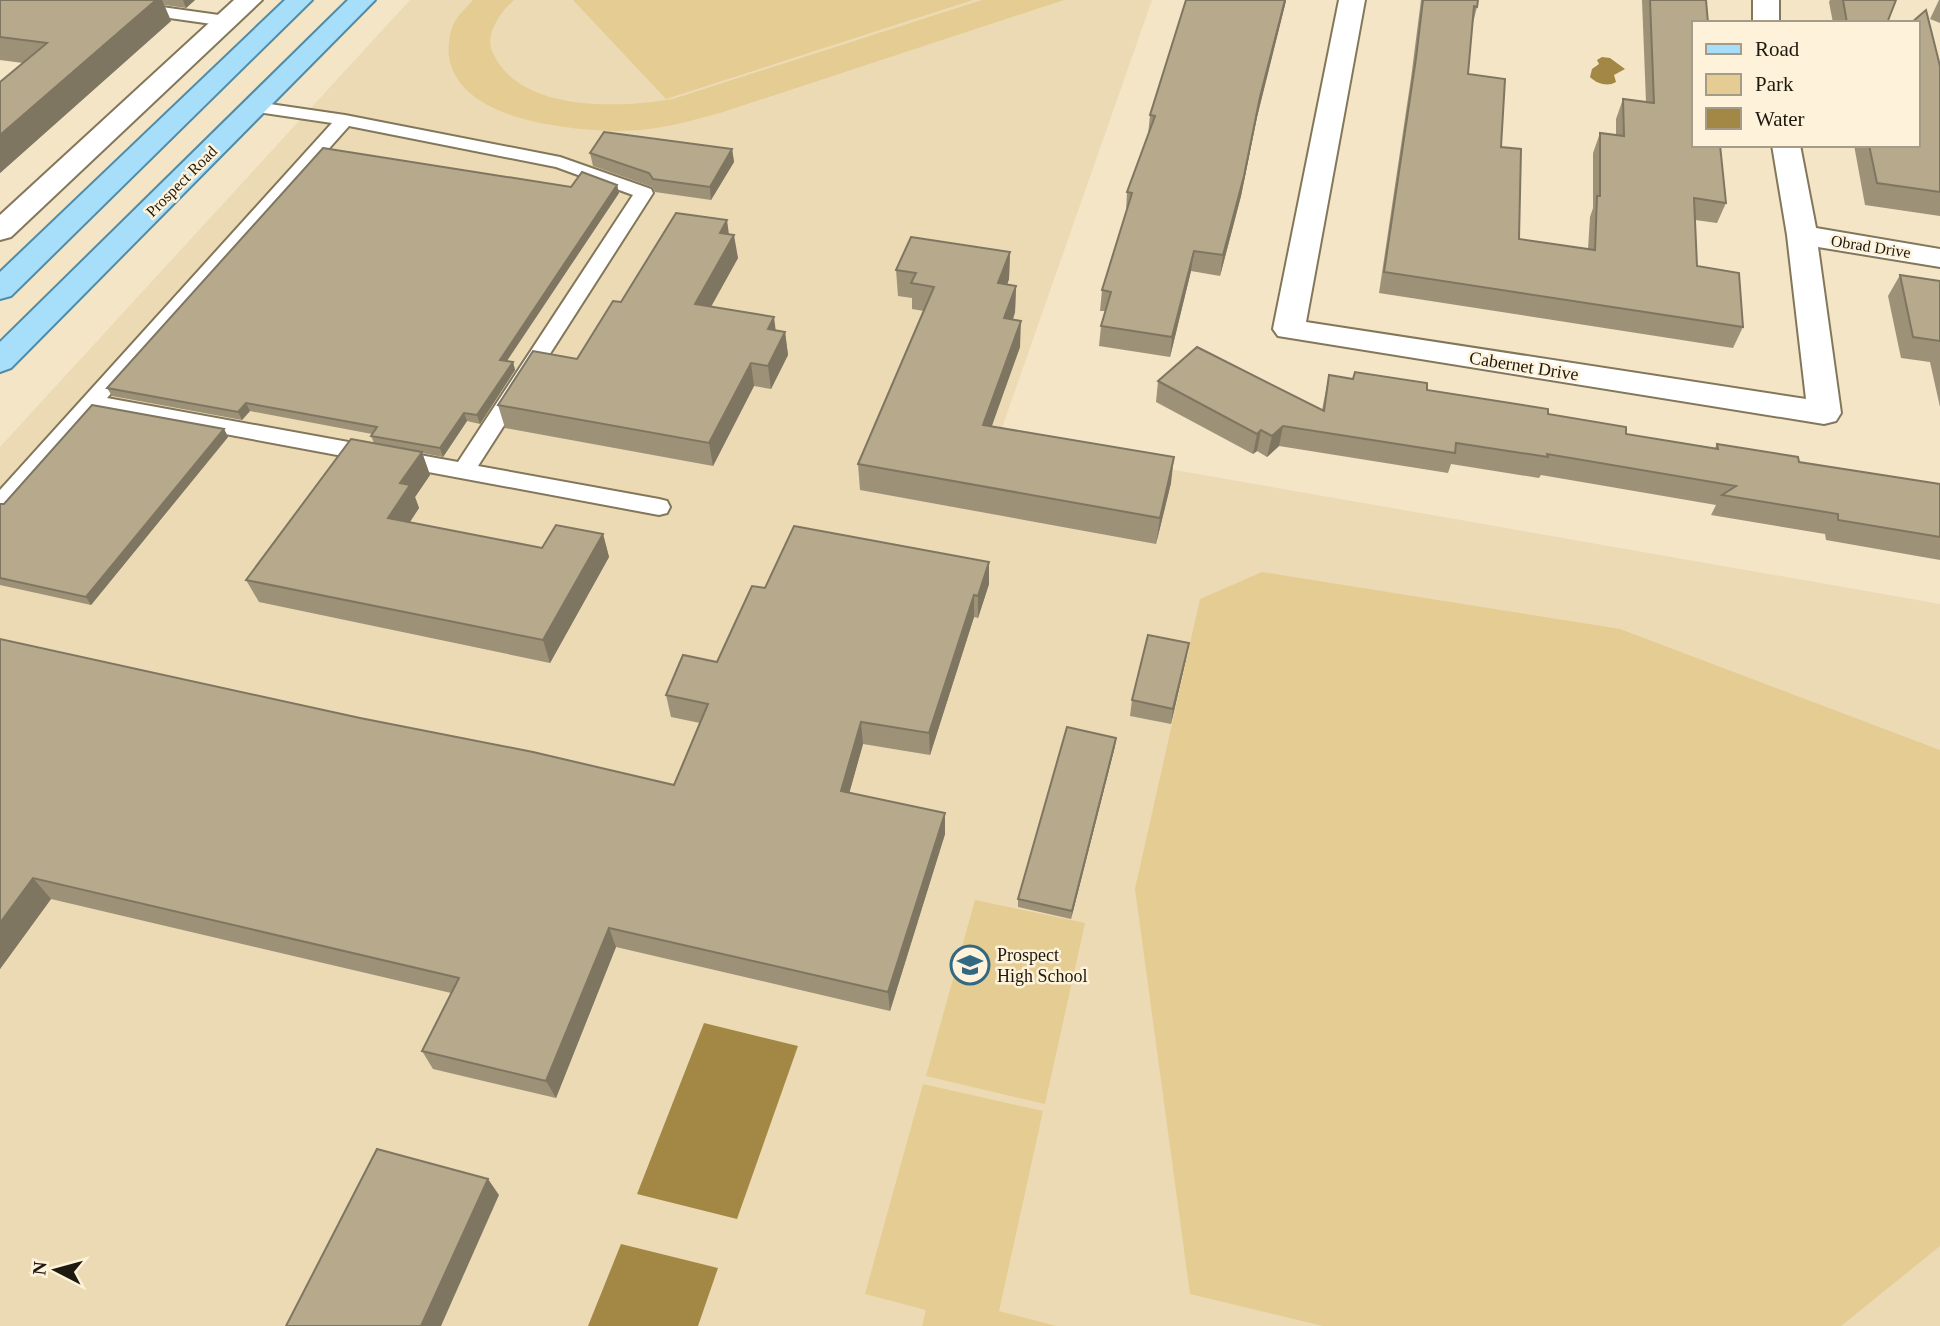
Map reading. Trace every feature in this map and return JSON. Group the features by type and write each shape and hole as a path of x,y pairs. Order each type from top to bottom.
{"main road":[{"path":"0,289 299,0"},
{"name":"Prospect Road","path":"0,361 362,0"}],"street":[{"path":"0,231 249,0"},
{"name":"Cabernet Drive","path":"1352,0 1289,329 1824,413 1802,235 1786,147"},
{"path":"1766,0 1766,21"},
{"name":"Obrad Drive","path":"1802,235 1940,258"}],"lane":[{"path":"78,0 226,21"},
{"path":"256,107 345,120 560,162 644,193 463,471"},
{"path":"0,504 345,120"},
{"path":"91,402 659,507"}],"shaded area":[{"name":"Prospect High School","path":"410,0 1152,0 998,439 1940,604 1940,1326 0,1326 0,447"}],"green space":[{"path":"473,0 514,0 499,16 492,30 490,44 505,71 524,86 546,96 572,102 626,104 673,99 982,0 1064,0 720,113 658,128 619,131 574,128 521,118 476,98 460,82 450,62 449,52 455,21"},
{"path":"573,0 973,0 666,99"},
{"path":"1262,572 1620,629 1940,750 1940,1246 1841,1326 1323,1326 1190,1294 1135,889 1200,599"},
{"path":"975,900 1085,923 1045,1104 926,1076"},
{"path":"923,1084 1043,1111 999,1311 1056,1326 922,1326 926,1310 865,1294"}],"water":[{"path":"1602,57 1610,58 1625,69 1614,75 1616,82 1603,84 1590,77 1592,69 1599,64 1597,60"},
{"path":"704,1023 798,1046 737,1219 637,1194"},
{"path":"621,1244 718,1268 698,1326 588,1326"}],"building":[{"path":"0,0 156,0 0,135 0,82 47,43 0,37"},
{"path":"1186,0 1285,0 1223,255 1194,251 1172,337 1101,326 1111,292 1102,290 1132,193 1127,192 1155,116 1150,115"},
{"path":"1423,0 1478,0 1477,7 1474,6 1468,74 1505,79 1501,147 1521,149 1519,239 1595,250 1597,196 1600,196 1600,133 1624,136 1623,99 1654,103 1650,0 1706,0 1708,21 1692,21 1692,147 1720,147 1726,203 1694,198 1697,266 1739,273 1743,327 1384,272"},
{"path":"1843,0 1896,0 1888,21 1847,21"},
{"path":"1926,10 1940,66 1940,192 1877,183 1869,147 1919,147 1919,21 1913,21"},
{"path":"604,132 732,149 710,187 653,179 649,173 590,153"},
{"path":"323,148 571,187 582,172 617,185 500,360 513,362 477,415 464,413 440,448 371,436 377,427 246,403 238,412 107,388"},
{"path":"676,213 727,220 720,233 734,235 695,304 774,317 768,329 785,332 768,366 751,363 709,443 498,405 533,351 577,359 613,301 621,302"},
{"path":"911,237 1010,252 998,283 1016,286 1004,318 1021,321 983,425 1174,457 1160,518 858,464 934,287 911,283 916,273 896,270"},
{"path":"1900,275 1940,281 1940,341 1913,337"},
{"path":"1197,347 1324,411 1329,375 1353,379 1355,372 1427,383 1427,390 1548,409 1548,414 1626,427 1626,434 1718,449 1717,444 1798,457 1799,462 1940,484 1940,537 1838,520 1838,514 1722,495 1736,486 1547,454 1548,457 1456,443 1455,453 1283,426 1272,436 1261,430 1257,434 1158,381"},
{"path":"92,405 224,429 86,597 0,578 0,504 4,504"},
{"path":"351,439 422,452 400,483 410,485 388,518 542,548 556,525 603,534 543,640 246,580"},
{"path":"794,526 989,562 978,596 974,595 929,733 861,722 841,791 945,813 888,992 609,928 546,1081 422,1051 459,978 33,878 0,923 0,639 360,718 533,752 674,785 708,704 666,695 683,655 717,662 752,586 765,588"},
{"path":"1148,635 1189,643 1173,709 1132,700"},
{"path":"1067,727 1116,738 1072,911 1018,899"},
{"path":"377,1149 488,1179 421,1326 286,1326"}],"place":[{"name":"Prospect High School","path":"970,965"}]}
